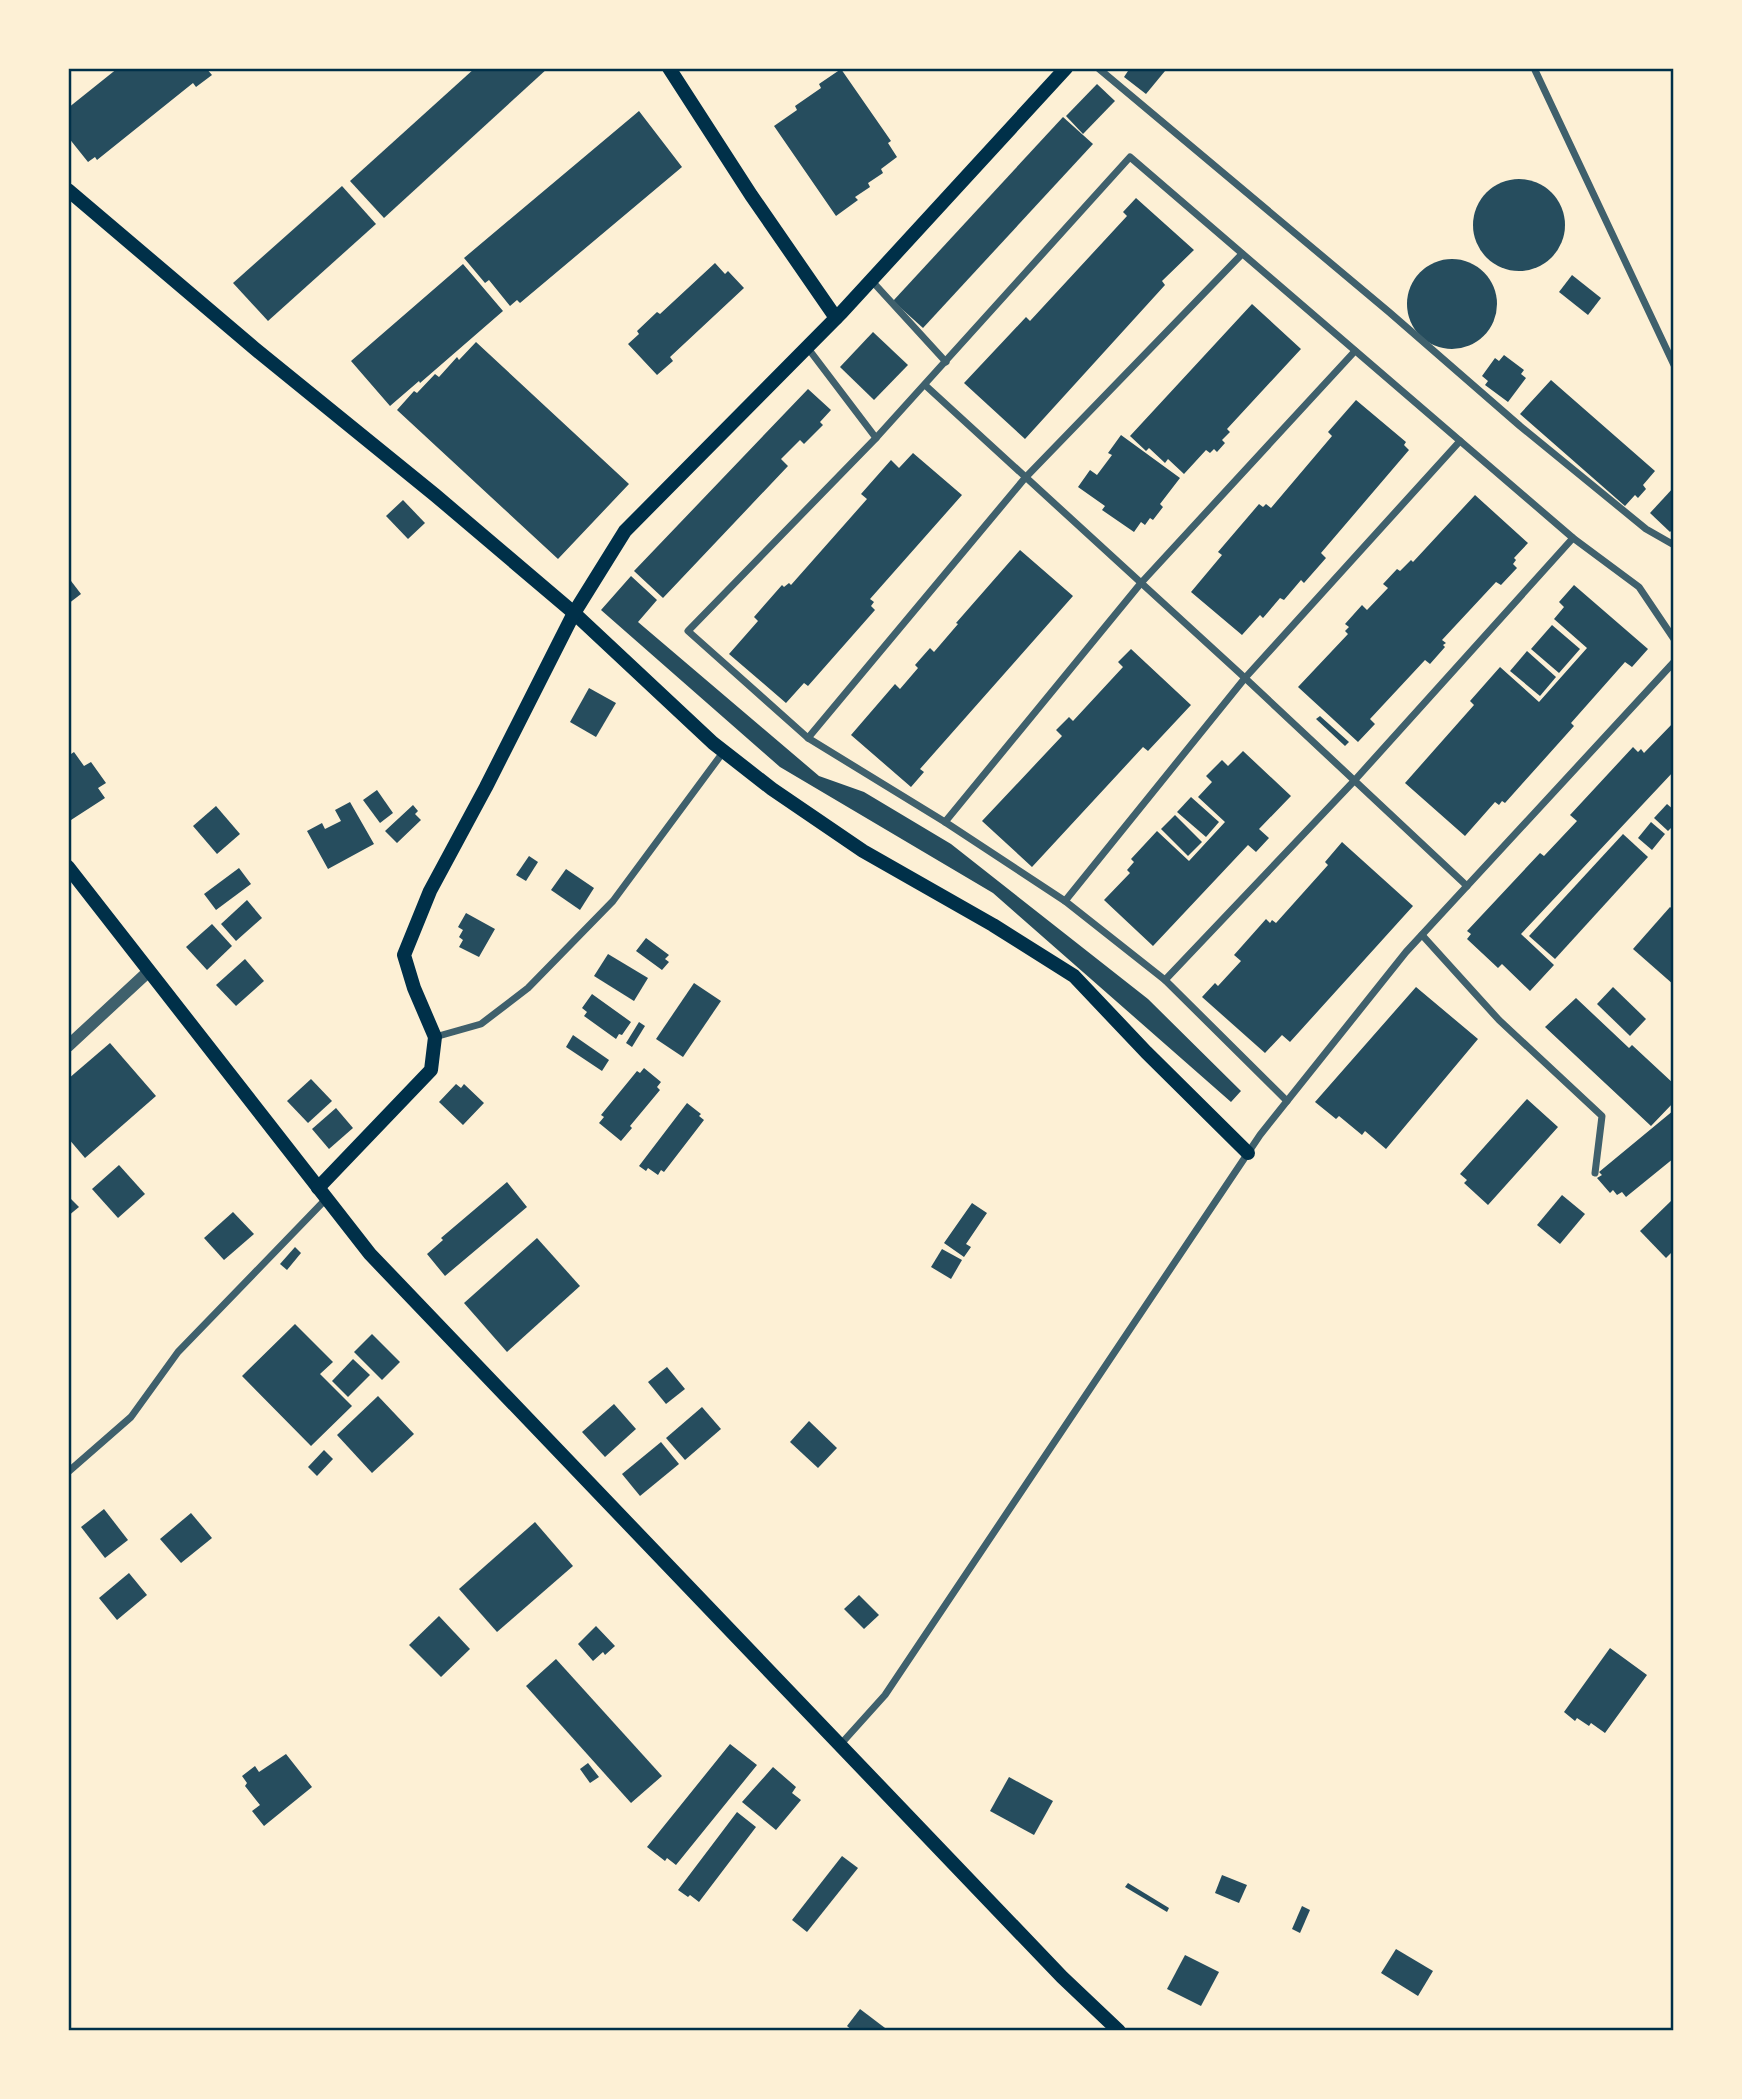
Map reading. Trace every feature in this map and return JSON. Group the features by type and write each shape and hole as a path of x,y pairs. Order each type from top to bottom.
{"main road":[{"path":"669,68 751,195 836,318"},
{"path":"322,1193 431,1070 435,1037 414,988 404,955 430,891 574,613 625,531 836,318 1066,68"},
{"path":"68,190 574,613 724,751 772,789 863,851 993,925 1074,976 1248,1153"},
{"path":"68,867 370,1254 1062,1977 1119,2030"}],"street":[{"path":"1098,68 1379,303 1531,435 1646,529 1674,545"},
{"path":"1534,68 1674,365"},
{"path":"1287,1101 1165,980 1065,901 945,822 808,738 688,631 876,438 1130,157 1573,538 1639,587 1674,639"},
{"path":"808,738 1025,478 1242,254"},
{"path":"871,280 946,362"},
{"path":"807,347 876,438"},
{"path":"945,822 1141,583 1354,351"},
{"path":"925,385 1467,886"},
{"path":"1065,901 1245,678 1460,442"},
{"path":"1165,980 1354,781 1573,538"},
{"path":"840,1745 885,1695 1248,1153 1287,1101 1422,935 1674,662"},
{"path":"435,1037 481,1024 528,988 613,901 724,751"},
{"path":"1422,935 1499,1020 1602,1116 1595,1173"},
{"path":"68,1046 149,971"},
{"path":"68,1472 131,1417 178,1352 322,1193"}],"building":[{"path":"118,68 206,68 212,75 196,87 193,83 97,160 95,157 88,162 68,137 68,113 71,111 68,108"},
{"path":"475,68 548,68 384,218 350,181"},
{"path":"1130,68 1162,68 1165,71 1146,94 1124,77"},
{"path":"841,69 891,141 888,143 897,157 881,169 883,173 868,183 870,187 855,197 858,200 836,216 774,126 797,110 795,106 821,88 819,84"},
{"path":"1097,84 1115,101 1083,134 1066,116"},
{"path":"639,111 682,167 520,303 517,300 510,306 489,280 485,283 464,258"},
{"path":"1063,117 1093,144 923,328 893,301"},
{"path":"1519,179 1537,182 1552,192 1562,207 1565,225 1562,243 1552,258 1537,268 1519,271 1501,268 1486,258 1476,243 1473,225 1476,207 1486,192 1501,182"},
{"path":"342,186 376,224 268,321 233,283"},
{"path":"1136,198 1194,250 1162,281 1165,285 1025,439 964,383 1026,317 1030,321 1127,216 1123,212"},
{"path":"1452,259 1469,262 1484,272 1494,287 1497,304 1494,321 1484,336 1469,346 1452,349 1435,346 1420,336 1410,321 1407,304 1410,287 1420,272 1435,262"},
{"path":"715,263 725,274 728,271 744,288 670,357 673,361 657,375 628,344 657,312 660,314"},
{"path":"463,264 503,311 390,406 351,361"},
{"path":"1572,275 1601,298 1588,315 1559,292"},
{"path":"1252,304 1301,349 1227,429 1230,432 1222,440 1225,443 1217,452 1214,449 1210,453 1206,450 1184,474 1168,459 1165,463 1149,448 1146,451 1130,436"},
{"path":"873,332 908,365 874,400 840,367"},
{"path":"476,342 629,484 558,559 397,410 414,391 417,393 435,374 439,377 457,357 459,360"},
{"path":"1504,355 1524,370 1521,374 1526,378 1508,402 1485,385 1488,381 1482,376 1495,358 1499,361"},
{"path":"1551,380 1655,471 1643,485 1646,489 1638,498 1635,495 1625,506 1520,414"},
{"path":"808,389 831,410 820,422 823,425 804,444 800,440 781,459 788,466 663,598 634,571"},
{"path":"1356,400 1406,442 1404,445 1409,450 1321,553 1326,558 1304,583 1301,580 1284,600 1280,598 1263,618 1260,615 1242,635 1191,592 1222,555 1218,552 1259,504 1263,507 1266,504 1271,508 1332,436 1328,432"},
{"path":"1121,435 1180,478 1160,504 1163,507 1153,520 1150,518 1145,525 1141,522 1134,532 1102,510 1105,506 1078,487 1090,470 1097,475 1112,455 1108,453"},
{"path":"913,453 962,495 870,599 874,602 871,606 875,610 808,686 804,683 786,703 729,654 758,621 754,617 782,585 791,585 867,499 861,494 891,460 899,468"},
{"path":"1674,487 1674,528 1670,532 1650,513"},
{"path":"1475,495 1528,543 1514,558 1516,560 1513,564 1517,568 1501,585 1496,582 1442,640 1446,643 1443,645 1445,647 1430,664 1425,660 1370,719 1375,724 1358,742 1298,687 1348,634 1345,631 1349,627 1345,624 1362,605 1367,610 1388,588 1383,584 1397,569 1400,571 1411,560 1413,562"},
{"path":"403,500 425,523 408,539 386,516"},
{"path":"1020,550 1073,596 920,769 924,772 911,787 851,735 895,684 900,689 918,668 915,665 930,648 934,652"},
{"path":"631,576 657,600 638,622 819,776 864,792 951,844 1148,999 1241,1091 1231,1102 993,893 780,767 601,610"},
{"path":"68,577 81,594 68,604"},
{"path":"1574,585 1648,649 1632,667 1625,662 1571,723 1574,726 1505,803 1502,801 1499,805 1495,802 1465,836 1405,783 1474,705 1470,701 1500,667 1539,702 1587,648 1554,619 1564,607 1559,602"},
{"path":"1552,625 1580,649 1559,673 1531,649"},
{"path":"1131,649 1191,705 1148,751 1143,747 1032,867 982,821 1062,736 1056,730 1069,717 1073,721 1123,667 1118,662"},
{"path":"1527,651 1556,677 1540,696 1510,671"},
{"path":"589,688 616,703 596,737 570,722"},
{"path":"1320,716 1349,742 1345,746 1316,719"},
{"path":"1674,722 1674,771 1521,934 1554,965 1530,991 1502,964 1498,968 1467,939 1471,934 1467,931 1540,853 1544,856 1577,821 1570,815 1633,747 1644,753"},
{"path":"1243,751 1291,796 1259,829 1269,838 1256,852 1248,845 1153,946 1104,900 1130,873 1127,870 1134,862 1131,859 1157,831 1189,861 1225,822 1198,797 1212,782 1206,776 1222,760 1228,766"},
{"path":"74,752 84,766 91,762 106,783 98,788 105,798 71,820 68,816 68,756"},
{"path":"377,790 393,813 380,823 363,800"},
{"path":"1191,797 1219,822 1206,837 1177,812"},
{"path":"350,802 374,844 328,869 307,831 322,823 325,829 341,821 335,810"},
{"path":"1667,804 1674,810 1674,825 1668,831 1654,818"},
{"path":"413,805 418,811 415,814 421,820 397,843 385,831"},
{"path":"216,806 240,834 217,854 193,826"},
{"path":"1175,815 1202,842 1188,856 1161,829"},
{"path":"1651,822 1665,834 1652,850 1638,838"},
{"path":"1623,834 1648,857 1555,959 1529,936"},
{"path":"1342,842 1413,906 1290,1042 1282,1035 1265,1053 1202,997 1215,983 1218,986 1241,961 1234,955 1266,919 1270,923 1272,920 1276,923 1328,865 1325,862"},
{"path":"529,856 538,862 526,881 516,875"},
{"path":"239,868 251,884 216,910 204,894"},
{"path":"566,869 594,888 580,910 551,890"},
{"path":"247,900 262,918 236,941 221,924"},
{"path":"1670,907 1674,910 1674,985 1633,949"},
{"path":"466,913 495,929 479,957 459,947 463,940 459,937 463,930 458,927"},
{"path":"212,924 232,946 207,970 186,947"},
{"path":"646,938 669,955 665,959 669,962 662,970 636,951"},
{"path":"608,954 648,978 634,1001 594,976"},
{"path":"245,959 264,981 236,1006 216,985"},
{"path":"694,983 721,1001 683,1057 656,1039"},
{"path":"1416,987 1478,1039 1386,1149 1365,1131 1362,1135 1339,1116 1336,1119 1315,1102"},
{"path":"1613,987 1646,1019 1630,1036 1597,1004"},
{"path":"592,994 631,1022 616,1039 584,1016 587,1012 582,1008"},
{"path":"1576,998 1629,1048 1632,1045 1674,1084 1674,1102 1651,1126 1545,1027"},
{"path":"639,1022 645,1026 632,1047 626,1043"},
{"path":"573,1035 609,1060 602,1071 566,1047"},
{"path":"110,1043 156,1096 85,1158 68,1138 68,1079"},
{"path":"644,1068 661,1082 657,1087 660,1090 621,1141 599,1123 604,1117 601,1115 637,1071 640,1073"},
{"path":"311,1079 332,1101 308,1123 287,1101"},
{"path":"456,1084 461,1088 464,1084 484,1103 463,1125 439,1102"},
{"path":"1527,1099 1558,1127 1488,1205 1464,1183 1467,1180 1460,1174"},
{"path":"687,1103 701,1114 699,1116 704,1120 664,1172 661,1170 658,1175 648,1168 646,1171 639,1166"},
{"path":"336,1108 353,1128 329,1149 312,1129"},
{"path":"1674,1110 1674,1158 1626,1197 1622,1192 1617,1195 1613,1190 1610,1193 1597,1178 1602,1175 1599,1172"},
{"path":"119,1165 145,1194 118,1218 92,1189"},
{"path":"507,1182 527,1207 445,1276 427,1254 443,1240 441,1238"},
{"path":"1562,1195 1585,1214 1560,1244 1537,1225"},
{"path":"70,1198 79,1207 68,1216 68,1200"},
{"path":"1671,1201 1674,1204 1674,1250 1666,1258 1640,1231"},
{"path":"972,1203 987,1213 966,1244 971,1247 964,1257 944,1243"},
{"path":"233,1212 254,1234 224,1260 204,1238"},
{"path":"537,1238 580,1286 507,1352 464,1303"},
{"path":"295,1247 301,1253 287,1270 280,1264"},
{"path":"942,1249 962,1260 951,1279 931,1267"},
{"path":"295,1324 333,1362 320,1374 352,1406 311,1446 242,1376"},
{"path":"372,1334 400,1362 382,1380 354,1352"},
{"path":"353,1359 370,1375 348,1397 332,1381"},
{"path":"667,1367 685,1389 666,1404 648,1382"},
{"path":"378,1396 414,1434 372,1473 337,1435"},
{"path":"614,1404 636,1429 605,1457 582,1432"},
{"path":"702,1407 721,1429 685,1460 666,1438"},
{"path":"809,1421 837,1448 818,1468 790,1442"},
{"path":"661,1442 679,1464 640,1496 622,1474"},
{"path":"324,1450 333,1459 317,1476 308,1467"},
{"path":"104,1509 128,1540 105,1558 81,1527"},
{"path":"191,1513 212,1538 181,1563 160,1539"},
{"path":"535,1522 573,1566 497,1632 459,1589"},
{"path":"129,1573 147,1595 117,1620 99,1598"},
{"path":"859,1595 879,1615 864,1629 844,1609"},
{"path":"439,1616 470,1649 441,1677 409,1645"},
{"path":"596,1626 615,1646 593,1661 578,1644"},
{"path":"1610,1648 1647,1675 1605,1733 1591,1723 1589,1726 1577,1718 1575,1721 1564,1712"},
{"path":"556,1659 662,1776 631,1803 526,1686"},
{"path":"730,1744 757,1765 676,1865 667,1858 665,1861 647,1847"},
{"path":"286,1754 312,1787 264,1826 252,1811 260,1805 245,1786 247,1783 242,1776 255,1766 259,1772"},
{"path":"588,1763 599,1777 590,1783 580,1769"},
{"path":"773,1767 796,1787 792,1793 801,1800 776,1830 742,1802"},
{"path":"1009,1777 1053,1801 1034,1835 990,1811"},
{"path":"737,1812 756,1827 699,1902 690,1895 688,1897 678,1890"},
{"path":"842,1856 858,1868 807,1932 792,1920"},
{"path":"1222,1875 1247,1885 1239,1903 1215,1893"},
{"path":"1128,1883 1169,1908 1167,1912 1125,1887"},
{"path":"1302,1906 1310,1910 1300,1933 1292,1929"},
{"path":"1396,1949 1433,1971 1418,1996 1381,1973"},
{"path":"1185,1955 1219,1972 1201,2006 1167,1989"},
{"path":"860,2009 889,2031 853,2031 847,2026"}]}
